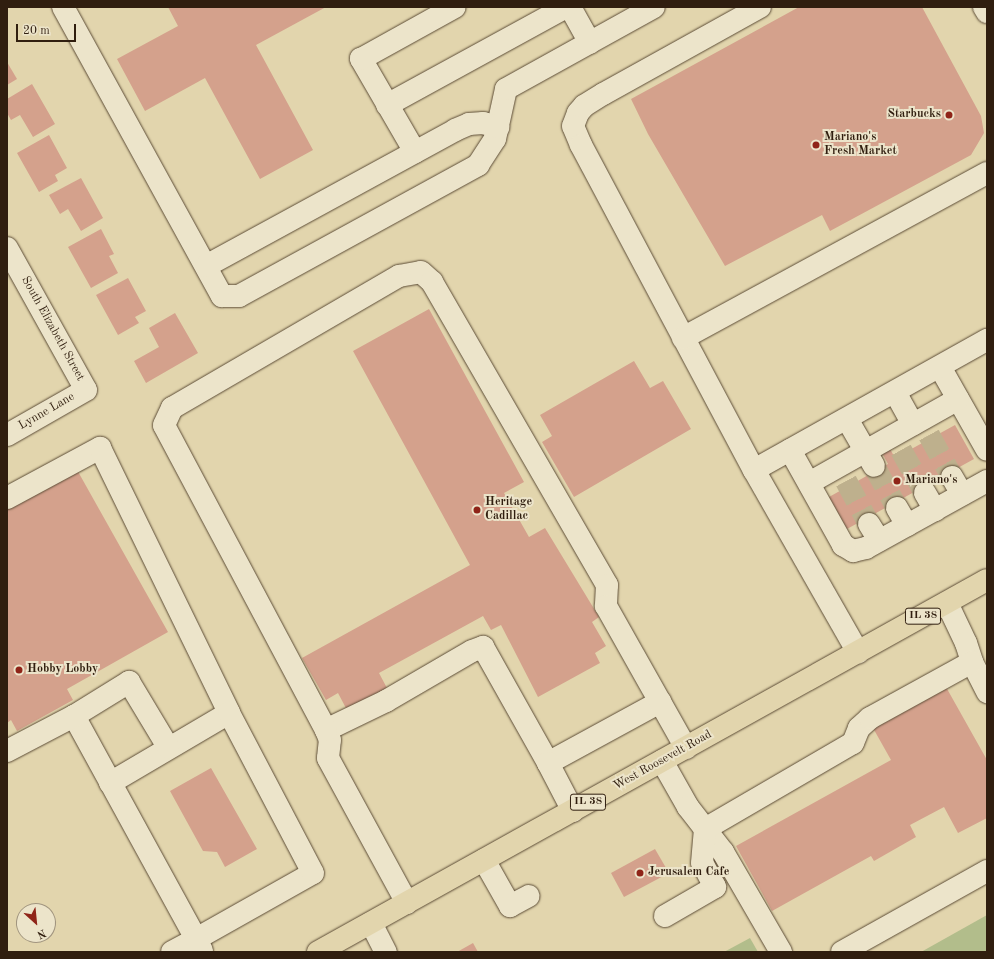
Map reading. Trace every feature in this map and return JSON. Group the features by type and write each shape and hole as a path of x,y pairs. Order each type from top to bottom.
{"main road":[{"name":"West Roosevelt Road","path":"318,952 987,580"}],"street":[{"path":"63,7 222,296 238,296 478,165 495,139 506,89 654,7"},
{"path":"415,152 361,58 455,7"},
{"path":"387,105 566,7"},
{"path":"570,7 590,43"},
{"path":"760,7 584,106 578,113 573,126 581,145 754,470 858,652"},
{"path":"984,7 987,12"},
{"path":"206,266 469,124 483,123 498,127"},
{"path":"683,338 987,173"},
{"name":"South Elizabeth Street","path":"7,248 86,390"},
{"path":"407,903 328,758 330,740 326,730 164,425 172,408 399,276 421,272 432,282 607,585 606,606 686,748"},
{"path":"754,470 987,340"},
{"path":"940,366 987,450"},
{"name":"Lynne Lane","path":"7,435 86,390"},
{"path":"895,392 921,426"},
{"path":"809,483 842,474 897,443 958,399"},
{"path":"847,419 870,458"},
{"path":"7,498 100,448 229,713 312,873 200,946 172,952"},
{"path":"790,450 843,545 853,551 866,548 874,532 957,486 987,481"},
{"path":"947,603 966,643 972,662 987,692"},
{"path":"326,730 386,701 472,651 483,647 573,811"},
{"path":"705,829 853,743 860,728 870,718 972,662"},
{"path":"7,751 74,716 129,682 168,747"},
{"path":"548,763 660,702"},
{"path":"110,783 168,747 229,713"},
{"path":"74,716 200,946"},
{"path":"662,761 688,807 723,852 781,952"},
{"path":"665,916 715,887 702,863 705,829"},
{"path":"484,860 510,906 529,896"},
{"path":"842,952 987,871"},
{"path":"371,923 386,952"}],"green space":[{"path":"987,915 987,952 921,952"},
{"path":"750,938 758,952 724,952"}],"building":[{"path":"168,7 326,7 256,45 313,150 260,179 205,78 145,111 117,59 178,26"},
{"name":"Mariano's Fresh Market","path":"799,7 922,7 981,116 984,133 971,155 830,231 822,215 725,266 648,134 631,99"},
{"path":"7,62 17,79 7,85"},
{"path":"32,84 55,124 33,137 20,115 11,120 7,113 7,99"},
{"path":"49,135 67,168 55,175 58,181 39,192 17,153"},
{"path":"81,178 103,218 81,231 68,209 60,214 49,195"},
{"path":"101,229 114,254 109,256 118,273 91,288 68,247"},
{"path":"128,278 146,311 135,317 139,323 118,335 96,295"},
{"name":"Heritage Cadillac","path":"429,309 524,482 504,493 529,537 545,528 599,617 592,622 606,646 595,653 600,663 538,697 501,625 491,630 483,616 379,673 388,690 348,712 338,693 326,700 302,658 470,565 353,351"},
{"path":"175,313 198,353 146,383 134,361 159,347 149,328"},
{"path":"634,361 650,388 663,381 691,429 574,497 542,442 552,436 540,415"},
{"name":"Mariano's","path":"955,425 974,459 847,529 829,497 888,464 881,451 889,447 895,458"},
{"path":"76,468 168,632 67,689 73,700 17,731 11,720 7,723 7,507"},
{"path":"946,687 987,760 987,818 958,833 944,807 910,825 916,837 874,861 871,856 772,911 736,846 891,760 873,728"},
{"path":"211,768 257,849 225,867 217,852 203,851 170,791"},
{"name":"Jerusalem Cafe","path":"655,849 669,873 624,897 611,873"},
{"path":"473,943 478,952 457,952"}],"tunnel":[{"path":"929,435 952,477"},
{"path":"901,450 925,493"},
{"path":"874,466 897,508"},
{"path":"846,481 869,524"}],"place":[{"name":"Starbucks","path":"949,115"},
{"name":"Mariano's Fresh Market","path":"816,145"},
{"name":"Mariano's","path":"897,481"},
{"name":"Heritage Cadillac","path":"477,510"},
{"name":"Hobby Lobby","path":"19,670"},
{"name":"Jerusalem Cafe","path":"640,873"}]}
